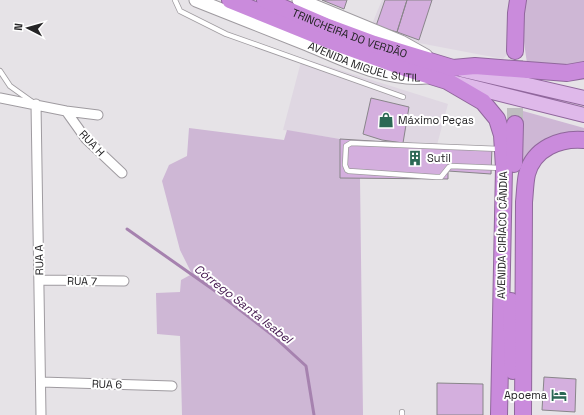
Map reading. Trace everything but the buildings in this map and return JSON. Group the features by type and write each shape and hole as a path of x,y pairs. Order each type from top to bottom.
{"highway":[{"name":"TRINCHEIRA DO VERDÃO","path":"230,0 331,41 442,72"},
{"name":"TRINCHEIRA DO VERDÃO","path":"265,0 442,72"},
{"path":"515,51 516,12 518,0"},
{"path":"442,72 475,66 567,73 584,70"},
{"name":"AVENIDA CIRÍACO CÂNDIA","path":"442,72 483,102 491,110 497,119 502,135 504,168 499,415"},
{"path":"515,124 511,298 515,415"},
{"path":"523,415 524,202 527,174 536,158 550,146 567,139 584,140"}],"main road":[{"name":"AVENIDA MIGUEL SUTIL","path":"442,72 584,98"},
{"name":"AVENIDA MIGUEL SUTIL","path":"442,72 584,115"}],"street":[{"name":"AVENIDA MIGUEL SUTIL","path":"196,0 385,73 404,77 442,72"},
{"name":"AVENIDA MIGUEL SUTIL","path":"299,0 401,42 421,53 442,72"},
{"name":"RUA H","path":"0,98 66,111 98,115"},
{"name":"RUA A","path":"36,104 42,382 41,415"},
{"name":"RUA H","path":"66,111 86,139 122,173"},
{"name":"RUA 7","path":"39,280 124,281"},
{"name":"RUA 6","path":"42,382 172,386"}],"lane":[{"path":"175,0 180,11 226,34 403,97"},
{"path":"0,71 10,86 36,104"},
{"path":"504,149 351,143 346,146 345,166 347,170 436,177 441,177 451,166 504,168"}],"shaded area":[{"path":"382,0 511,0 507,55 503,59 419,43 372,24"},
{"path":"526,0 584,0 584,63 574,65 527,63 523,24"},
{"path":"302,58 448,104 437,145 340,139 283,130"},
{"path":"523,111 584,128 584,134 568,134 520,175"},
{"path":"189,128 284,140 287,130 340,139 340,178 360,178 363,415 182,415 180,336 157,334 156,293 180,292 181,280 192,274 180,250 162,181 169,165 187,156"}],"waterway":[{"name":"Córrego Santa Isabel","path":"127,229 218,293 271,334 306,366 314,415"}],"tunnel":[{"path":"515,51 515,124"}],"place":[{"name":"Máximo Peças","path":"386,120"},
{"name":"Sutil","path":"415,158"},
{"name":"Apoema","path":"559,395"}]}
